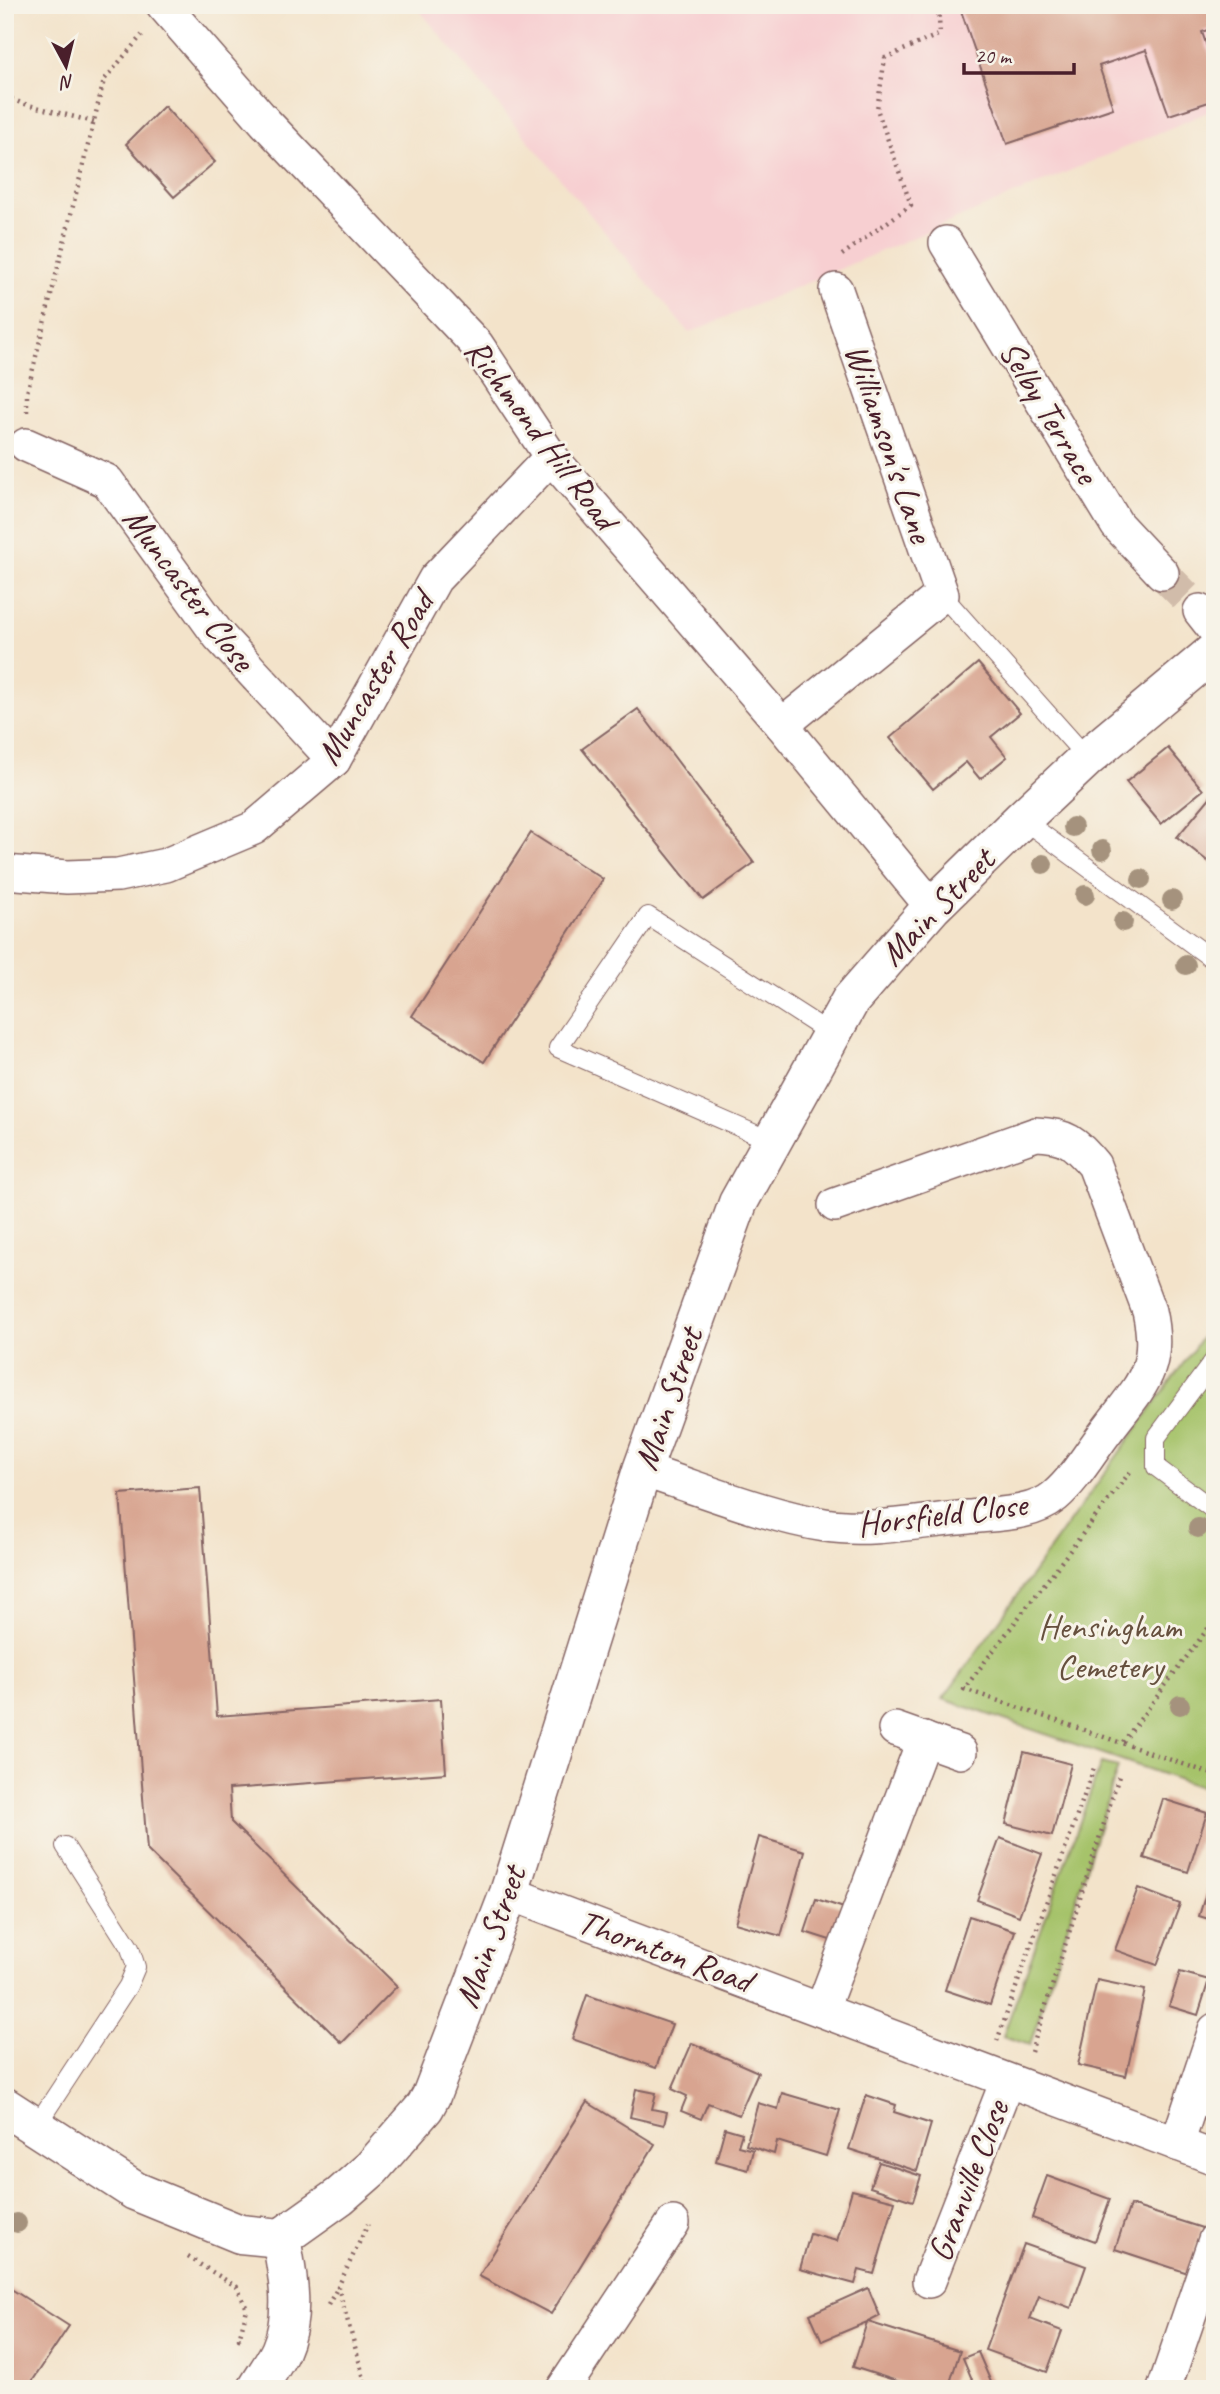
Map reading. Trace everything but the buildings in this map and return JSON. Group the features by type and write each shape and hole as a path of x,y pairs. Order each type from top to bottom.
{"main road":[{"name":"Main Street","path":"281,2238 340,2196 372,2168 425,2107 509,1893 642,1470 738,1203 850,1001 932,907 1022,819 1087,758 1215,651"},
{"path":"20,2116 135,2191 240,2234 281,2238 289,2283 289,2318 280,2351 257,2389"}],"street":[{"name":"Richmond Hill Road","path":"164,6 265,122 477,345 551,457 782,725 932,907"},
{"name":"Selby Terrace","path":"946,243 1117,525 1162,573"},
{"name":"Williamson's Lane","path":"836,290 942,595"},
{"name":"Muncaster Close","path":"26,444 107,481 219,636 334,760"},
{"name":"Muncaster Road","path":"5,872 67,877 118,875 166,865 254,828 334,760 435,579 551,457"},
{"path":"782,725 942,595"},
{"name":"Horsfield Close","path":"642,1470 787,1517 827,1525 863,1527 1005,1513 1034,1507 1054,1497 1147,1377 1154,1352 1154,1334 1149,1311 1094,1165 1079,1148 1058,1135 1036,1134 835,1205"},
{"path":"822,2009 909,1734 960,1752"},
{"name":"Thornton Road","path":"509,1893 1215,2158"},
{"path":"1177,2144 1215,2030"},
{"name":"Granville Close","path":"929,2281 1004,2080"},
{"path":"563,2389 673,2223"},
{"path":"1164,2389 1215,2240"}],"lane":[{"path":"942,595 1087,758"},
{"path":"1022,819 1215,961"},
{"path":"771,1141 558,1048 648,916 831,1034"},
{"path":"1215,1359 1156,1438 1156,1467 1215,1511"},
{"path":"20,2116 128,1986 136,1967 130,1948 65,1846"}],"path":[{"path":"836,290 834,260 911,205 877,109 885,58 940,34 939,5"},
{"path":"26,444 27,393 104,80 164,6"},
{"path":"5,96 21,103 93,122"},
{"path":"1156,1438 964,1689 1215,1775"},
{"path":"1123,1742 1215,1619"},
{"path":"1004,2080 1094,1768"},
{"path":"1004,2080 1120,1773"},
{"path":"325,2311 373,2215"},
{"path":"181,2253 237,2287 247,2309 239,2339 280,2351"},
{"path":"338,2287 368,2389"}],"shaded area":[{"path":"415,5 1215,5 1215,109 689,333"}],"green space":[{"name":"Hensingham Cemetery","path":"1215,1319 1215,1792 943,1699"},
{"path":"1101,1763 1118,1767 1030,2045 1003,2036"}],"tunnel":[{"path":"1162,573 1200,611"}]}
